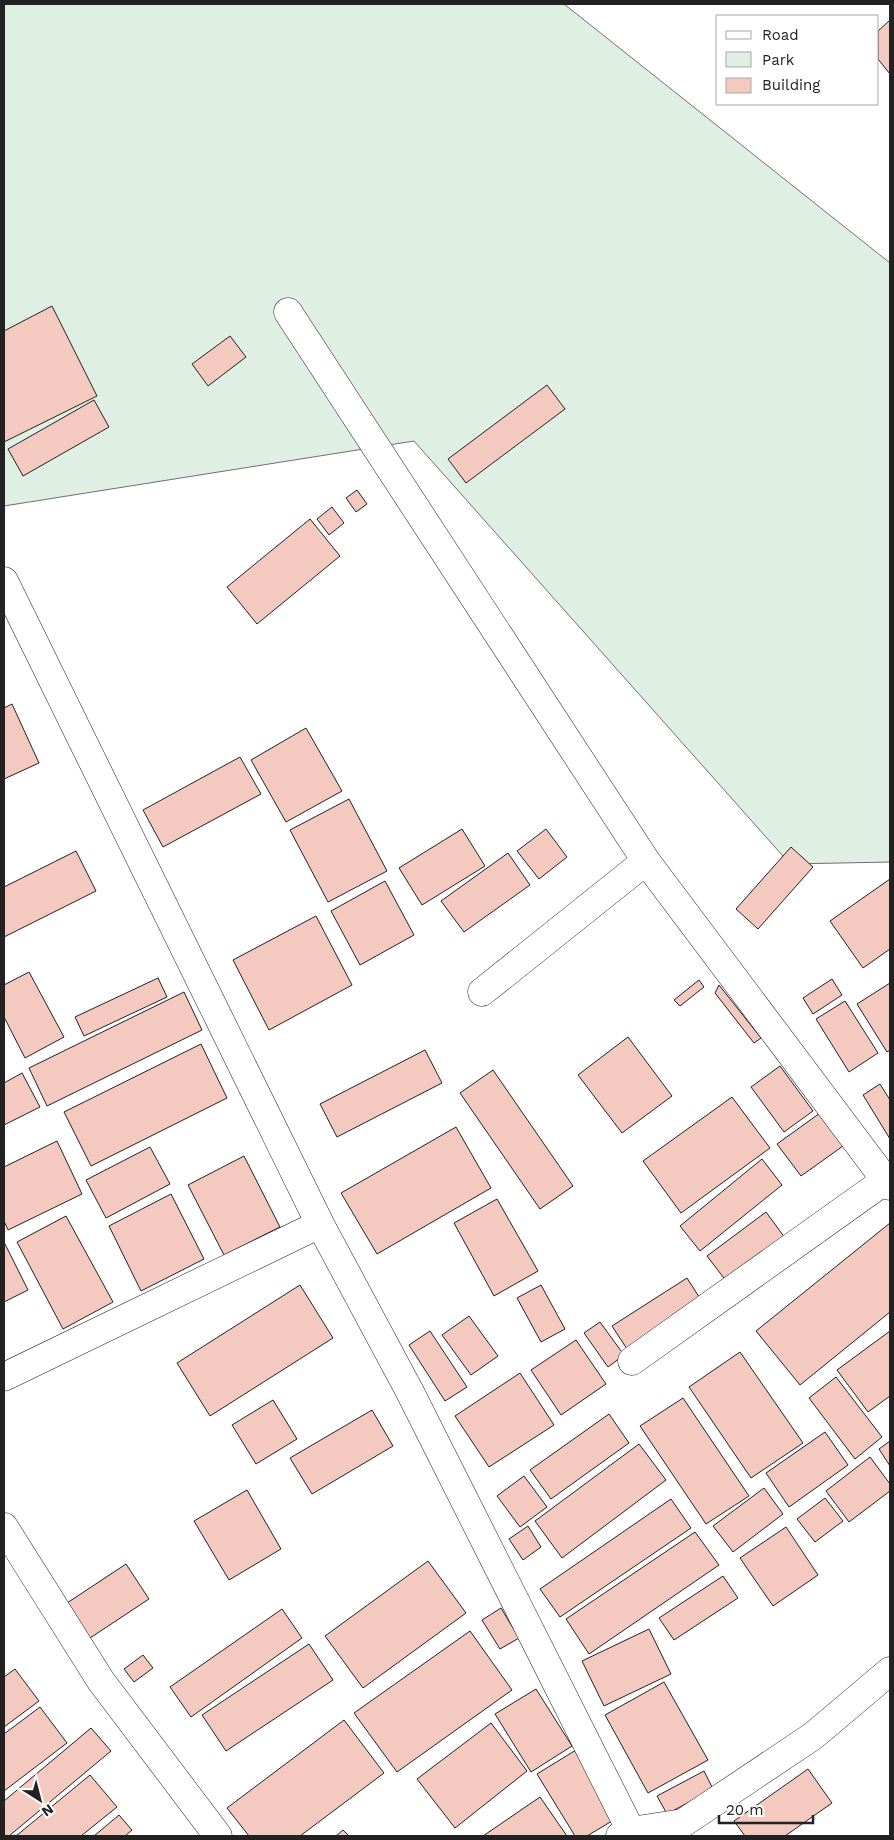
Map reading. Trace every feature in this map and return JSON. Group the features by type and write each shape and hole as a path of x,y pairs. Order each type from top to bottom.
{"street":[{"path":"288,312 646,861 889,1181 632,1361"},
{"path":"4,581 320,1224 410,1392 626,1834 694,1830 813,1736 890,1671"},
{"path":"482,992 646,861"},
{"path":"4,1377 320,1224"},
{"path":"4,1527 101,1681 218,1836"}],"green space":[{"path":"4,4 564,4 890,263 890,862 790,864 414,441 4,506"}],"building":[{"path":"890,20 890,74 879,60 879,30"},
{"path":"52,306 97,396 4,442 4,331"},
{"path":"230,336 246,357 208,386 192,364"},
{"path":"547,385 565,409 466,483 448,459"},
{"path":"94,400 109,427 23,476 8,449"},
{"path":"357,490 367,504 356,512 346,498"},
{"path":"332,507 344,523 329,535 317,519"},
{"path":"310,519 340,556 257,624 227,587"},
{"path":"12,704 39,763 4,779 4,708"},
{"path":"306,728 342,791 286,822 251,760"},
{"path":"240,757 261,794 163,847 143,810"},
{"path":"349,799 387,871 328,902 290,830"},
{"path":"462,829 485,866 422,905 399,868"},
{"path":"546,829 567,857 539,879 517,851"},
{"path":"791,847 813,867 758,929 736,909"},
{"path":"76,851 96,891 4,937 4,887"},
{"path":"508,853 530,885 464,932 441,901"},
{"path":"890,879 890,949 863,968 830,921"},
{"path":"385,881 414,935 360,965 331,911"},
{"path":"316,916 352,985 269,1030 233,960"},
{"path":"29,972 64,1037 25,1058 4,1017 4,985"},
{"path":"158,978 167,997 84,1036 75,1017"},
{"path":"832,979 842,995 813,1014 803,998"},
{"path":"699,980 704,987 680,1006 674,1000"},
{"path":"890,983 890,1050 887,1052 857,1004"},
{"path":"719,985 761,1038 754,1043 715,993"},
{"path":"184,992 202,1030 47,1106 29,1068"},
{"path":"845,1001 878,1053 849,1072 816,1019"},
{"path":"628,1037 672,1096 622,1133 578,1075"},
{"path":"201,1044 227,1098 91,1166 64,1112"},
{"path":"425,1050 442,1083 337,1137 320,1104"},
{"path":"780,1066 813,1111 784,1132 751,1087"},
{"path":"493,1070 573,1186 540,1209 460,1093"},
{"path":"22,1073 40,1107 4,1125 4,1083"},
{"path":"880,1084 890,1100 890,1139 863,1095"},
{"path":"732,1097 770,1148 681,1213 643,1161"},
{"path":"820,1113 843,1146 801,1176 777,1144"},
{"path":"456,1127 491,1188 377,1254 341,1193"},
{"path":"57,1141 82,1194 8,1230 4,1221 4,1167"},
{"path":"150,1147 170,1184 106,1218 86,1180"},
{"path":"244,1156 280,1227 224,1255 188,1185"},
{"path":"762,1159 782,1185 700,1251 680,1226"},
{"path":"171,1194 204,1259 141,1291 109,1226"},
{"path":"497,1199 538,1271 494,1296 454,1223"},
{"path":"766,1212 788,1242 730,1286 707,1256"},
{"path":"66,1216 113,1302 63,1329 17,1242"},
{"path":"890,1223 890,1312 800,1385 756,1331"},
{"path":"4,1242 28,1290 4,1302"},
{"path":"687,1278 703,1303 629,1352 612,1326"},
{"path":"300,1285 333,1338 210,1416 177,1363"},
{"path":"541,1285 565,1329 541,1342 517,1298"},
{"path":"469,1316 498,1356 471,1375 442,1335"},
{"path":"600,1322 624,1355 608,1367 584,1333"},
{"path":"430,1331 467,1387 445,1401 409,1345"},
{"path":"890,1331 890,1396 868,1412 837,1370"},
{"path":"576,1340 606,1384 561,1415 531,1370"},
{"path":"740,1352 803,1443 751,1478 689,1387"},
{"path":"520,1373 554,1425 489,1467 455,1416"},
{"path":"836,1377 882,1437 855,1459 809,1398"},
{"path":"683,1398 749,1496 706,1524 640,1426"},
{"path":"273,1400 297,1439 256,1464 232,1425"},
{"path":"372,1410 393,1446 312,1494 290,1458"},
{"path":"609,1414 629,1443 551,1499 530,1470"},
{"path":"825,1432 848,1465 789,1507 766,1473"},
{"path":"890,1441 890,1466 879,1449"},
{"path":"639,1444 666,1480 562,1558 535,1521"},
{"path":"870,1457 890,1484 890,1491 849,1522 826,1491"},
{"path":"524,1476 547,1507 520,1527 497,1496"},
{"path":"764,1488 783,1514 733,1552 713,1526"},
{"path":"247,1490 281,1549 229,1580 194,1521"},
{"path":"825,1498 843,1521 815,1542 797,1519"},
{"path":"671,1499 691,1528 560,1617 540,1589"},
{"path":"528,1526 541,1547 523,1560 509,1539"},
{"path":"786,1527 818,1575 773,1606 740,1558"},
{"path":"695,1532 719,1565 589,1654 566,1619"},
{"path":"428,1561 466,1613 363,1688 325,1636"},
{"path":"126,1564 149,1599 90,1638 67,1603"},
{"path":"723,1576 738,1598 674,1640 659,1618"},
{"path":"501,1608 519,1638 500,1649 482,1620"},
{"path":"282,1609 302,1638 191,1717 170,1687"},
{"path":"649,1629 671,1674 604,1706 582,1661"},
{"path":"470,1631 512,1690 397,1772 354,1713"},
{"path":"309,1644 333,1680 226,1751 202,1715"},
{"path":"143,1655 153,1668 134,1682 124,1669"},
{"path":"15,1669 39,1701 4,1727 4,1677"},
{"path":"664,1682 708,1760 648,1793 605,1715"},
{"path":"536,1689 572,1746 531,1772 495,1714"},
{"path":"40,1707 67,1743 4,1791 4,1734"},
{"path":"344,1720 384,1773 300,1836 249,1836 227,1808"},
{"path":"491,1723 527,1771 455,1828 417,1779"},
{"path":"91,1728 111,1751 9,1836 4,1836 4,1801"},
{"path":"576,1750 617,1818 587,1836 575,1836 537,1774"},
{"path":"808,1769 832,1803 785,1836 745,1836 734,1821"},
{"path":"704,1771 713,1789 667,1814 657,1796"},
{"path":"90,1775 117,1807 81,1836 16,1836"},
{"path":"540,1797 567,1836 483,1836"},
{"path":"119,1815 132,1830 125,1836 94,1836"},
{"path":"343,1830 349,1836 336,1836"}]}
